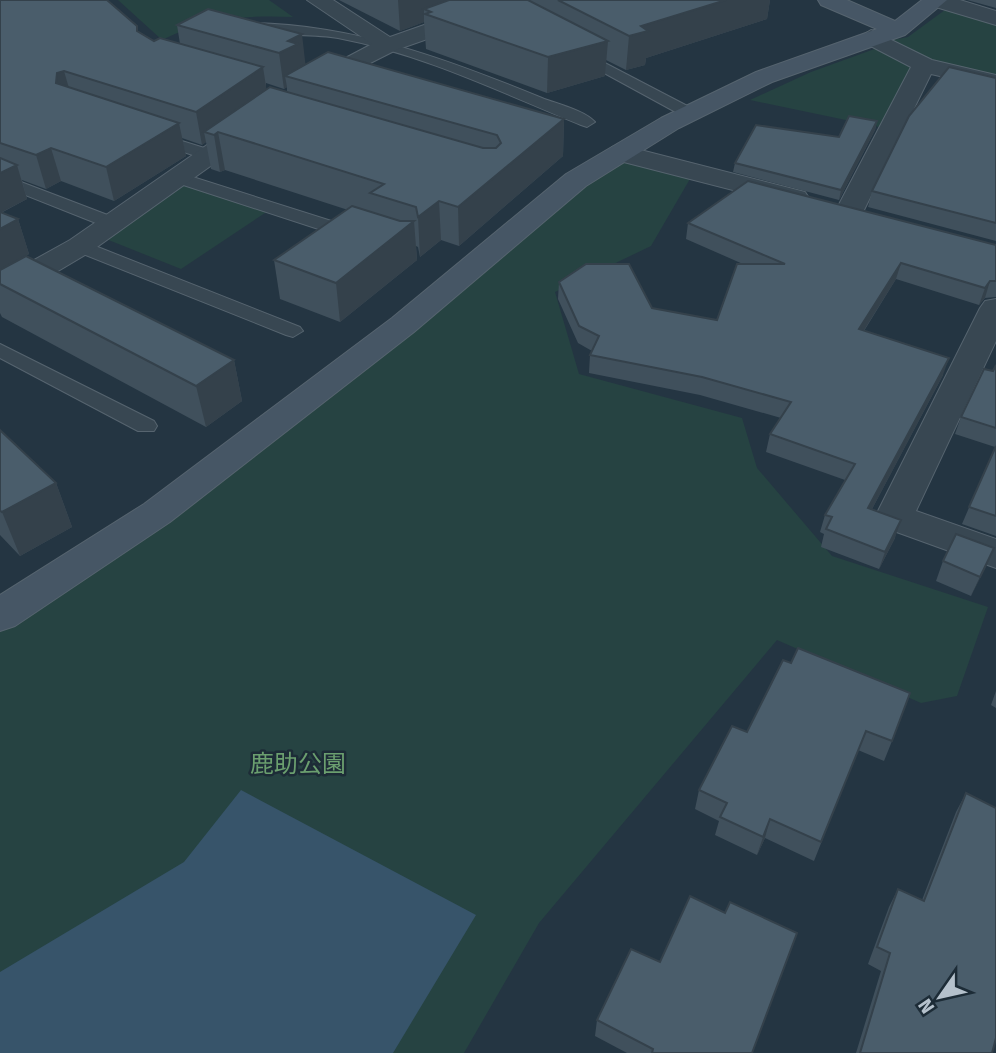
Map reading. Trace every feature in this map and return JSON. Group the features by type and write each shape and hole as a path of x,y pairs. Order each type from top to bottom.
{"street":[{"path":"318,0 388,45"},
{"path":"830,0 884,33 924,65 996,82"},
{"path":"0,615 156,513 402,325 576,180 621,153 689,113 764,77 884,33 937,0 996,18"},
{"path":"290,98 388,45 505,6"},
{"path":"849,212 924,65"},
{"path":"0,292 80,246 268,114"},
{"path":"621,153 876,220"},
{"path":"996,308 894,517 996,554"}],"lane":[{"path":"252,27 274,26 388,45 587,122"},
{"path":"566,46 689,113"},
{"path":"134,130 208,155"},
{"path":"177,177 374,241"},
{"path":"0,179 112,223"},
{"path":"80,246 293,331"},
{"path":"0,350 146,426"}],"green space":[{"path":"118,0 269,0 293,17 226,20 194,27 162,40"},
{"path":"949,7 996,22 996,79 926,63 888,41 908,37"},
{"path":"880,47 915,65 884,128 750,100 811,72"},
{"name":"鹿助公園","path":"621,153 694,172 651,246 555,292 579,374 742,418 757,468 832,556 988,607 957,696 921,703 777,640 539,923 464,1053 0,1053 0,615"},
{"path":"186,183 268,211 181,269 106,239"}],"water":[{"path":"241,790 476,915 393,1053 0,1053 0,972 184,862"}],"building":[{"path":"0,0 107,0 137,26 137,31 154,41 160,38 263,67 196,112 64,71 57,73 56,83 179,123 106,167 51,148 36,155 0,143"},
{"path":"449,0 528,0 608,41 548,57 425,14 431,12 424,9"},
{"path":"558,0 726,0 641,26 648,31 629,36"},
{"path":"208,9 302,34 288,41 298,44 279,53 177,25"},
{"path":"328,52 564,119 458,207 439,201 418,217 416,207 370,193 384,184 218,132 214,135 204,132 270,87 483,148 496,148 501,143 497,135 285,76"},
{"path":"949,67 996,78 996,223 872,191 909,116"},
{"path":"849,116 877,121 841,190 735,163 756,125 839,137"},
{"path":"0,158 17,165 0,173"},
{"path":"748,181 996,245 996,281 990,281 985,288 901,263 859,329 949,358 868,508 901,520 885,552 826,529 832,517 825,515 855,464 770,434 791,402 702,377 590,355 599,336 579,326 559,282 586,264 629,264 652,308 717,320 737,264 785,264 688,223"},
{"path":"352,206 400,221 414,221 336,283 274,260"},
{"path":"0,212 18,219 0,229"},
{"path":"26,256 234,360 196,386 0,284 0,270"},
{"path":"996,365 996,428 961,417 984,369 993,371"},
{"path":"0,430 56,483 2,512 0,511"},
{"path":"996,446 996,516 969,507"},
{"path":"956,534 994,548 980,577 943,561"},
{"path":"798,648 910,693 892,741 866,731 821,842 770,819 763,837 720,817 727,803 699,790 732,726 747,732 783,660 791,663"},
{"path":"966,793 996,808 996,1038 992,1053 860,1053 890,953 877,947 898,889 924,901"},
{"path":"690,896 725,913 730,902 797,933 752,1053 652,1053 653,1049 597,1020 631,949 660,962"}]}
